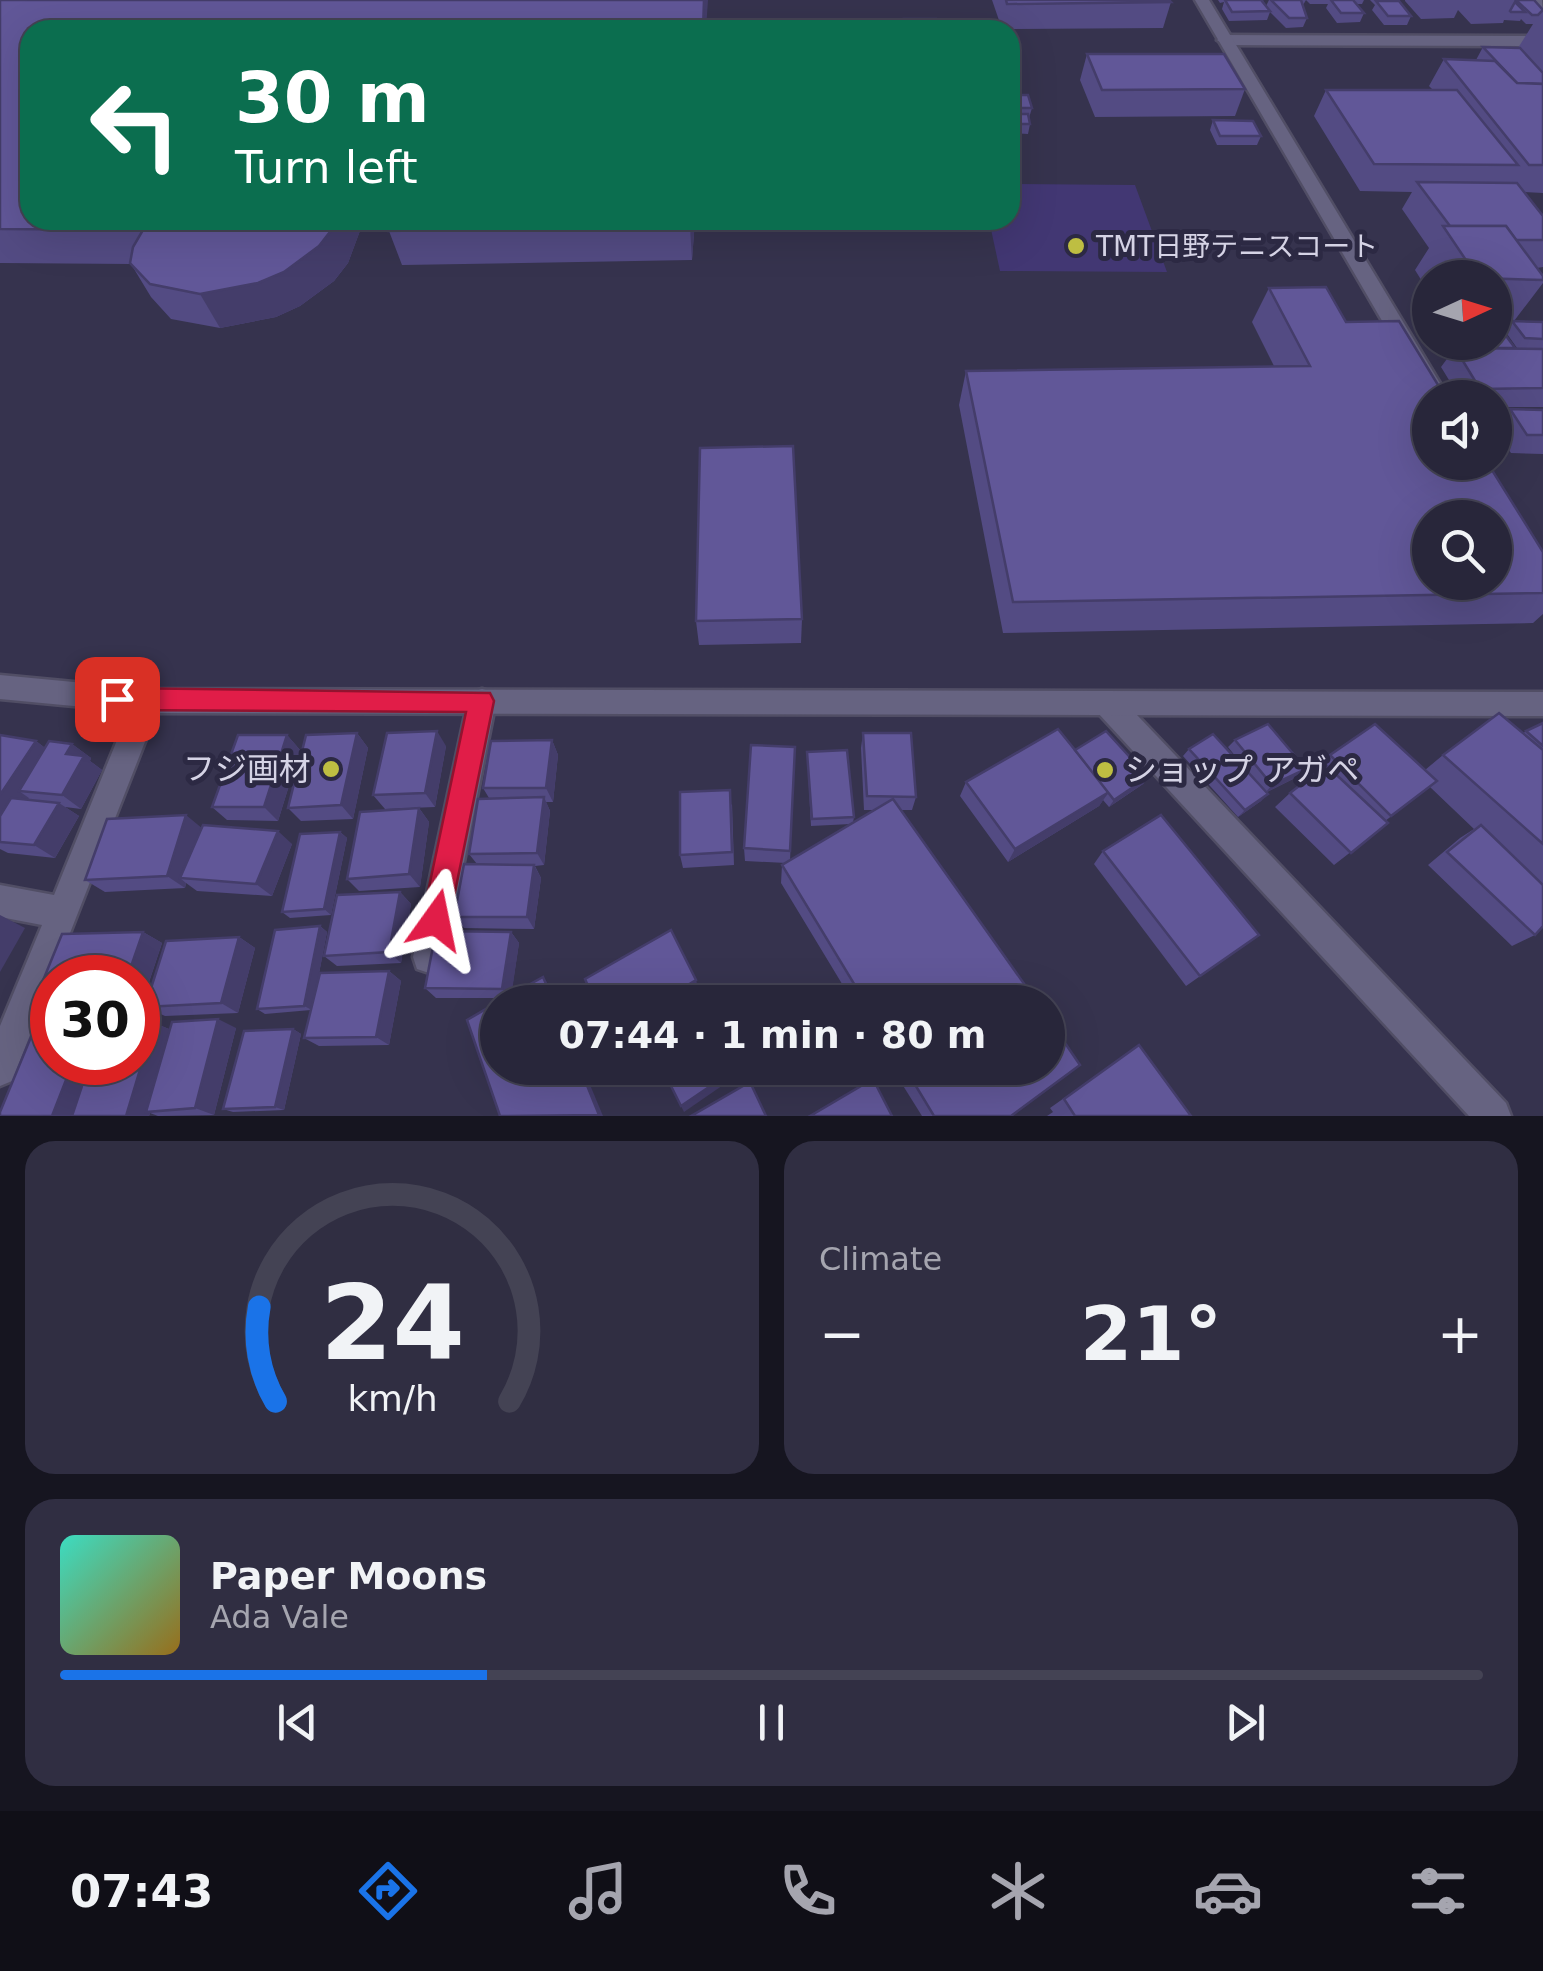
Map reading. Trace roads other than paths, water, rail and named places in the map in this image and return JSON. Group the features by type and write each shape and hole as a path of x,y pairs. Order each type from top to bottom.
{"street":[{"path":"1202,0 1427,380"},
{"path":"1534,0 1543,9"},
{"path":"1226,40 1543,41"},
{"path":"0,687 147,701 1543,704"},
{"path":"0,1069 147,701"},
{"path":"429,957 482,701"},
{"path":"1108,704 1493,1116"},
{"path":"0,900 62,913"}],"place":[{"name":"TMT日野テニスコート","path":"1076,246"},
{"name":"フジ画材","path":"331,769"},
{"name":"ショップ アガペ","path":"1105,770"}]}
